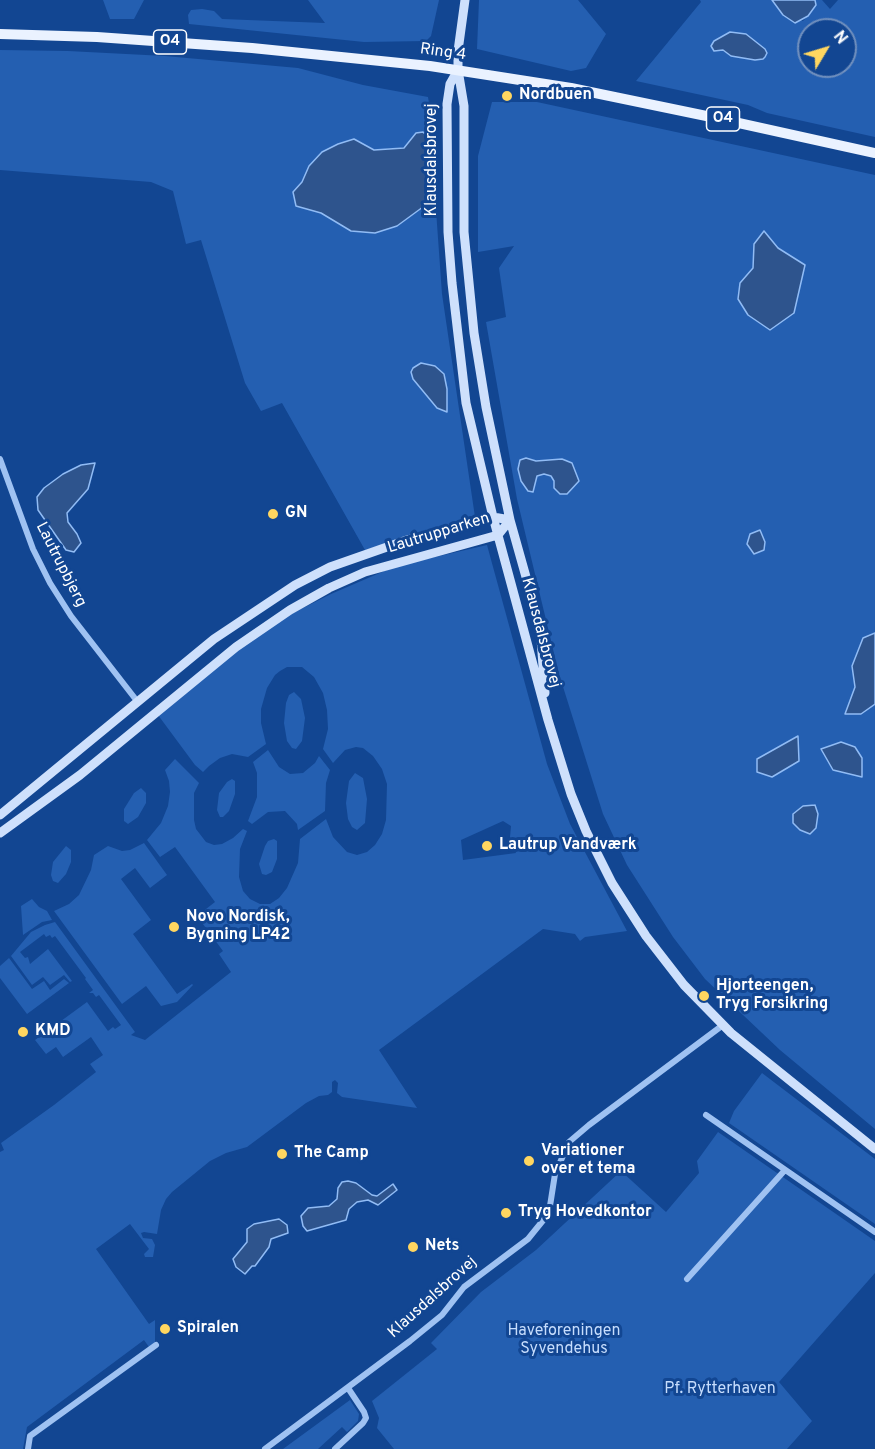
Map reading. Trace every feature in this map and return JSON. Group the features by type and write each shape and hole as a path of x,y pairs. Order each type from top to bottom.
{"main road":[{"name":"Ring 4","path":"0,34 97,37 252,48 458,70 571,88 875,153"}],"street":[{"path":"458,70 458,51 465,0"},
{"name":"Klausdalsbrovej","path":"458,70 450,84 447,104 448,232 466,403 493,517 548,720 571,794 586,831 612,883 662,959 723,1025 875,1149"},
{"name":"Klausdalsbrovej","path":"458,70 464,106 464,232 474,333 486,407 510,520 539,629 548,720"},
{"name":"Lautrupbjerg","path":"0,459 33,549 51,583 71,616 137,701"},
{"name":"Lautrupparken","path":"0,815 214,639 266,603 330,567 407,540 493,517 510,520 498,535 392,563 328,588 290,610 236,646 80,775 0,833"},
{"path":"137,701 149,717"},
{"name":"Klausdalsbrovej","path":"265,1449 442,1315 464,1287 528,1239 537,1230 550,1206 555,1174 569,1142 723,1025"},
{"path":"706,1115 875,1232"},
{"path":"687,1280 785,1170"},
{"path":"28,1449 30,1436 156,1345"},
{"path":"335,1449 366,1418 348,1388"}],"green space":[{"path":"103,0 144,0 134,19 110,19"},
{"path":"308,0 439,0 431,36 426,41 364,42 189,24 188,15 191,10 202,9 214,11 222,19 325,23"},
{"path":"479,0 578,0 606,34 586,68 571,71 477,49"},
{"path":"700,0 772,0 783,15 797,19 797,78 857,78 857,18 806,18 816,5 815,0 822,0 830,9 838,0 875,0 875,137 767,113 748,105 636,81 701,2"},
{"path":"0,50 165,56 298,68 363,85 428,97 435,141 436,210 442,294 475,517 365,550 282,403 261,411 245,383 201,240 186,244 173,191 151,182 0,170","holes":["354,139 374,150 429,145 427,204 397,226 352,231 321,213 297,206 293,192"]},
{"path":"492,102 537,102 875,175 875,1129 780,1050 705,979 673,937 627,865 603,814 559,674 517,499 486,322 506,317 499,268 514,246 478,252 478,156"},
{"path":"487,545 547,764 570,824 627,931 585,937 580,941 575,934 543,929 379,1050 417,1108 342,1097 337,1093 338,1083 335,1080 332,1082 332,1092 328,1095 319,1096 306,1103 247,1147 226,1153 210,1161 172,1192 161,1210 157,1234 141,1233 143,1238 152,1239 155,1245 153,1257 145,1257 144,1254 149,1249 130,1224 96,1249 149,1324 155,1320 155,1342 149,1347 144,1340 27,1427 23,1449 0,1449 0,1152 4,1150 1,1143 96,1072 90,1064 103,1055 91,1037 63,1057 56,1047 46,1054 35,1040 87,1002 108,1031 121,1025 99,995 96,997 93,993 89,993 93,990 86,978 55,936 46,937 44,934 20,952 25,958 28,957 30,964 48,949 72,981 70,982 64,975 50,985 43,977 32,985 11,956 31,932 55,922 135,1032 131,1035 145,1040 231,972 219,954 223,951 197,916 215,902 175,847 160,857 147,840 161,823 168,806 170,792 165,770 175,759 199,783 194,793 194,820 196,829 206,842 214,845 222,844 243,829 247,831 240,849 239,877 243,891 250,899 260,904 270,904 287,888 298,863 300,839 326,819 333,837 347,852 357,855 367,852 375,845 382,834 386,820 387,784 382,769 373,756 363,748 356,747 345,750 333,763 323,749 328,729 323,693 314,677 302,667 287,667 280,671 267,688 261,709 261,723 266,744 248,757 232,754 220,758 203,772 195,765 158,715 242,647 291,614 396,566","holes":["503,821 511,826 510,837 516,853 463,860 461,840"]},
{"path":"294,692 301,699 305,718 302,741 296,749 292,748 287,741 284,723 286,703 289,695"},
{"path":"268,750 279,767 290,774 303,773 315,763 319,756 330,770 326,783 325,811 298,830 297,824 285,811 268,812 252,824 248,821 257,797 257,773 253,762"},
{"path":"355,773 363,778 367,799 365,823 357,830 352,827 348,819 346,803 349,781"},
{"path":"232,779 235,781 235,794 229,811 220,817 217,810 219,793"},
{"path":"141,788 146,793 146,803 138,817 128,824 124,821 124,809 134,793"},
{"path":"274,839 277,841 277,859 272,872 262,874 259,864 265,846 268,841"},
{"path":"144,843 167,875 150,888 135,868 121,879 151,920 133,934 177,994 193,985 177,1002 161,1006 146,986 122,1004 54,911 69,904 79,895 91,870 94,855 108,846 122,851"},
{"path":"66,846 71,850 71,862 66,874 58,883 53,881 51,875 53,862"},
{"path":"32,899 39,907 47,911 52,920 42,922 23,935 21,906"},
{"path":"9,958 32,989 44,981 50,990 64,979 69,983 27,1014 0,978 0,966"},
{"path":"762,1073 875,1159 875,1224 729,1123 734,1111"},
{"path":"718,1132 875,1241 875,1273 779,1382 812,1421 787,1449 394,1449 377,1428 379,1418 372,1401 437,1349 431,1343 481,1292 536,1250 621,1171 666,1212 699,1173 697,1161"},
{"path":"350,1400 359,1414 358,1421 347,1432 342,1427 318,1449 283,1449"}],"shaded area":[{"path":"772,0 815,0 816,5 808,16 797,18 795,23 783,15"},
{"path":"730,32 746,34 765,49 767,53 765,57 755,60 731,56 723,50 714,51 711,46 714,41"},
{"path":"423,132 428,137 429,145 427,204 397,226 375,233 351,231 321,213 296,206 293,192 302,182 309,166 322,152 354,139 374,150 404,148 416,133"},
{"path":"764,231 778,248 805,265 794,313 770,330 748,315 738,299 740,283 753,268 754,244"},
{"path":"421,363 435,366 444,374 447,389 447,412 437,408 413,379 411,372 413,368"},
{"path":"526,458 536,461 562,459 572,463 579,481 567,494 560,494 554,488 551,476 544,474 537,476 533,492 528,491 521,481 518,469 520,460"},
{"path":"95,463 88,489 67,513 68,522 81,543 74,552 66,550 38,510 37,497 44,488 63,474 81,465"},
{"path":"760,530 765,542 764,550 754,554 747,544 750,534"},
{"path":"875,633 875,704 861,714 845,714 855,687 852,666 863,638"},
{"path":"798,736 799,761 772,777 757,772 757,759"},
{"path":"841,742 855,747 862,758 862,777 833,770 821,749"},
{"path":"815,805 818,814 816,828 810,834 800,830 793,823 793,814 803,806"},
{"path":"342,1182 356,1183 377,1196 393,1184 397,1190 378,1205 368,1200 357,1202 349,1209 346,1220 307,1231 303,1226 301,1216 308,1208 329,1206 337,1199 338,1188"},
{"path":"279,1219 287,1225 288,1233 271,1239 269,1247 255,1266 252,1266 245,1274 236,1267 233,1259 247,1242 247,1229 254,1224"}],"place":[{"name":"Nordbuen","path":"507,96"},
{"name":"GN","path":"273,514"},
{"name":"Lautrup Vandværk","path":"487,846"},
{"name":"Novo Nordisk, Bygning LP42","path":"174,927"},
{"name":"Hjorteengen, Tryg Forsikring","path":"704,996"},
{"name":"KMD","path":"23,1032"},
{"name":"The Camp","path":"282,1154"},
{"name":"Variationer over et tema","path":"529,1161"},
{"name":"Tryg Hovedkontor","path":"506,1213"},
{"name":"Nets","path":"413,1247"},
{"name":"Spiralen","path":"165,1329"}],"park label":[{"name":"Haveforeningen Syvendehus","path":"564,1341"},
{"name":"Pf. Rytterhaven","path":"720,1390"}]}
